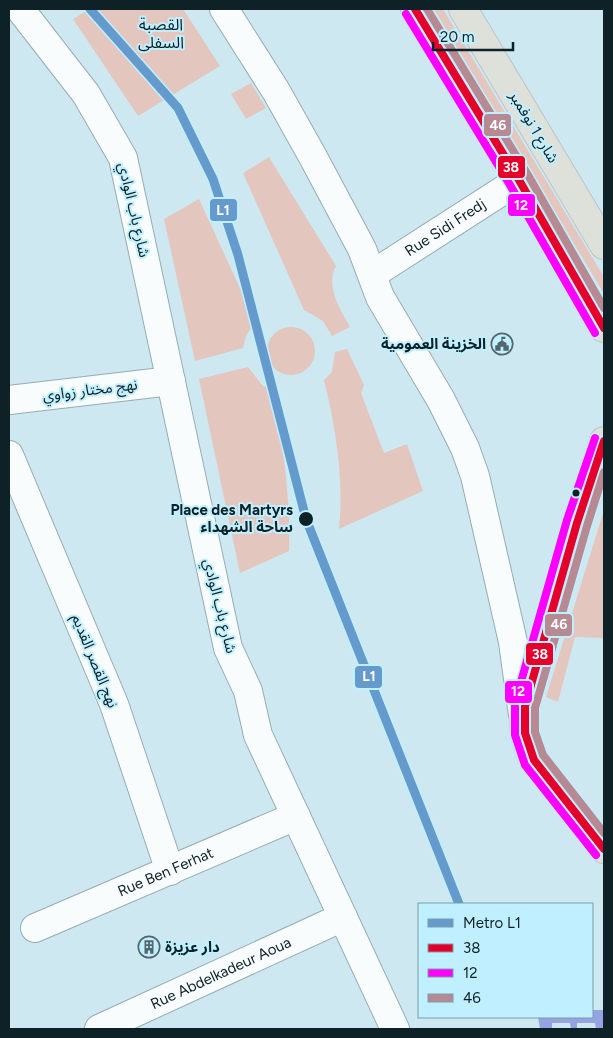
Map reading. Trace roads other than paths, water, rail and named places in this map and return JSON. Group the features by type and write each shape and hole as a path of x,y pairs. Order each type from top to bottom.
{"main road":[{"path":"415,9 519,180 604,328"},
{"name":"شارع 1 نوفمبر","path":"463,9 600,237"},
{"path":"604,441 597,478 577,523 525,706 523,720 527,743 534,760 604,849"}],"street":[{"name":"شارع باب الوادي","path":"20,9 86,94 123,158 228,648 248,692 258,735 394,1029"},
{"path":"224,9 309,150 362,249 373,274 380,297 449,413 473,467 513,642 523,720"},
{"name":"Rue Sidi Fredj","path":"373,274 519,180"},
{"name":"نهج مختار زواوي","path":"9,400 171,381"},
{"name":"نهج القصر القديم","path":"9,455 114,704 170,871"},
{"name":"Rue Ben Ferhat","path":"35,928 296,816"},
{"name":"Rue Abdelkadeur Aoua","path":"116,1026 343,918"}],"water":[{"path":"593,1010 604,1010 604,1029 596,1029 595,1023 577,1023 577,1029 571,1029 570,1023 552,1023 552,1029 540,1029 538,1018 593,1018"}],"metro line":[{"name":"L1","path":"90,9 178,108 213,179 238,255 306,519 459,903"}],"place":[{"name":"الخزينة العمومية","path":"502,344"},
{"name":"Place des Martyrs ساحة الشهداء","path":"306,519"},
{"name":"دار عزيزة","path":"149,947"}],"district":[{"name":"القصبة السفلى","path":"161,33"}]}
